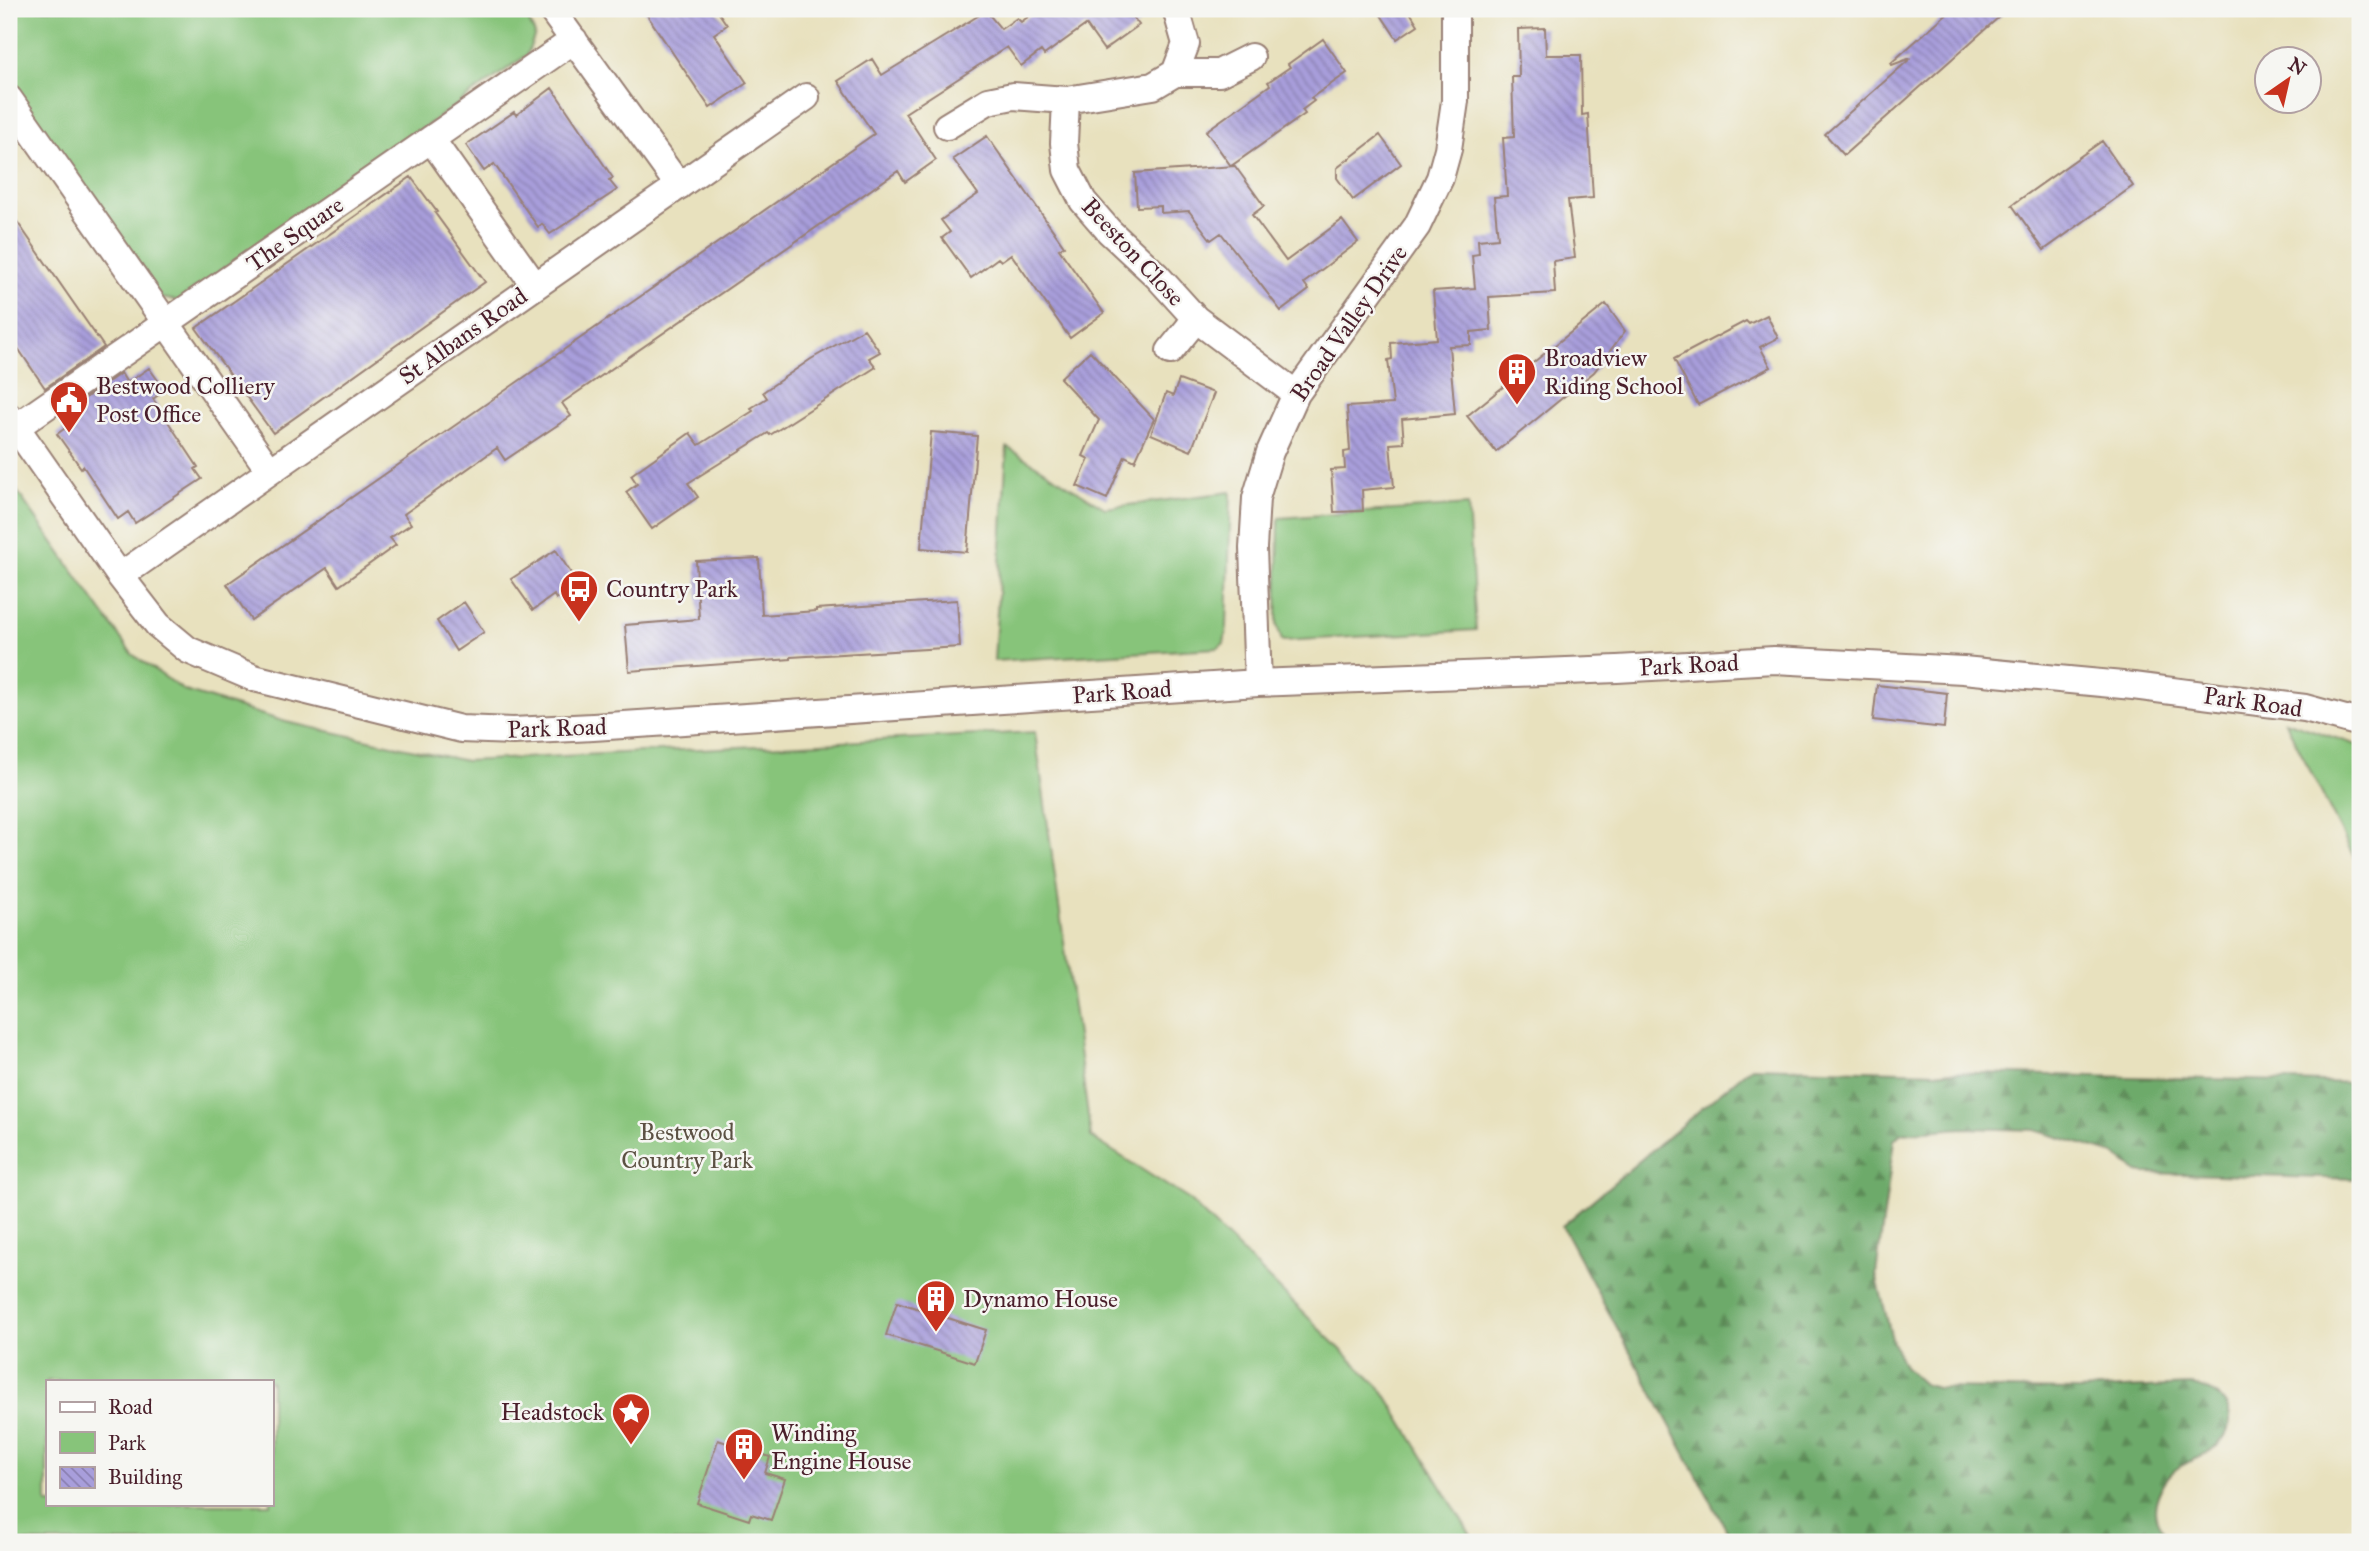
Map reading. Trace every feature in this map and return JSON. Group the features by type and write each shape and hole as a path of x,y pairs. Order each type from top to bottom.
{"street":[{"path":"551,9 679,186"},
{"path":"1175,73 1186,44 1176,9"},
{"name":"Broad Valley Drive","path":"1258,683 1253,548 1256,498 1270,452 1296,394 1417,226 1440,178 1448,149 1455,101 1455,9"},
{"name":"The Square","path":"12,422 166,323 574,40"},
{"path":"947,126 988,101 1013,96 1066,100 1153,86 1175,73 1219,73 1251,57"},
{"name":"St Albans Road","path":"120,576 806,97"},
{"path":"9,100 270,471"},
{"name":"Beeston Close","path":"1066,100 1064,143 1067,170 1083,201 1196,319 1296,394"},
{"path":"431,139 535,286"},
{"name":"Beeston Close","path":"1170,351 1196,319"},
{"name":"Park Road","path":"12,422 120,576 158,625 188,650 254,678 461,729 513,731 593,727 1258,683 1774,660 1963,670 2133,686 2305,708 2360,723"}],"green space":[{"path":"13,9 523,9 535,34 527,55 178,301 160,298 9,83 9,12"},
{"path":"1007,447 1105,508 1231,492 1227,627 1224,643 1218,648 994,661"},
{"name":"Bestwood Country Park","path":"9,480 132,654 185,691 286,722 466,761 1035,732 1091,1137 1188,1199 1384,1392 1475,1542 9,1542"},
{"path":"1468,505 1476,630 1282,641 1277,625 1279,518"},
{"path":"2285,721 2360,746 2360,869"},
{"path":"1751,1067 2360,1083 2360,1179 2144,1173 2138,1172 2114,1154 2035,1130 1963,1128 1901,1133 1894,1140 1876,1274 1893,1343 1905,1368 1923,1384 1937,1388 2077,1390 2191,1385 2213,1393 2227,1406 2229,1425 2217,1446 2179,1467 2160,1490 2155,1513 2160,1526 2172,1542 1733,1542 1562,1226"}],"building":[{"path":"643,9 716,9 727,25 714,34 747,83 710,108"},
{"path":"1039,9 1127,9 1139,25 1104,50 1086,25 1044,55 1041,51 1021,66 1007,47 905,113 936,160 905,182 898,171 562,403 571,416 505,460 497,448 404,514 411,524 390,538 396,545 339,586 327,568 251,620 227,584 874,134 838,81 872,59 882,75 986,11 1001,29 1017,18 1021,22"},
{"path":"1377,9 1408,9 1418,25 1397,39"},
{"path":"1952,9 2008,9 1844,155 1825,134 1911,58 1892,65 1891,63"},
{"path":"1545,28 1546,55 1581,55 1582,115 1588,114 1593,198 1568,200 1575,258 1553,261 1555,293 1489,297 1491,330 1471,332 1471,345 1449,346 1455,414 1402,419 1404,443 1390,444 1394,487 1362,490 1363,511 1334,512 1331,470 1345,469 1344,452 1350,451 1347,407 1393,404 1388,360 1392,359 1391,343 1437,339 1433,291 1475,288 1472,255 1479,254 1478,240 1498,238 1494,197 1507,196 1503,138 1514,137 1512,77 1519,77 1518,29"},
{"path":"1323,39 1347,73 1311,98 1314,101 1302,110 1305,114 1231,166 1206,131 1270,85 1268,82 1290,67 1288,64"},
{"path":"552,88 613,178 609,180 617,190 550,234 542,224 538,227 494,164 484,171 466,145 514,112 516,115"},
{"path":"1380,135 1401,164 1353,200 1337,178 1337,168"},
{"path":"987,136 1064,246 1059,249 1104,313 1070,338 1011,254 1001,261 998,258 971,278 942,238 950,232 941,220 978,194 953,159"},
{"path":"2102,141 2133,186 2044,250 2012,205"},
{"path":"1235,166 1264,206 1252,215 1286,261 1342,220 1358,242 1304,283 1309,290 1281,311 1221,233 1211,240 1189,211 1161,213 1161,206 1137,207 1135,173"},
{"path":"411,177 485,282 273,433 196,328"},
{"path":"9,210 104,347 45,388 9,335"},
{"path":"1606,304 1625,331 1594,372 1496,452 1467,416"},
{"path":"1767,315 1778,338 1760,347 1771,367 1698,405 1674,359 1746,321 1749,324"},
{"path":"864,329 880,352 869,358 876,367 770,435 768,433 688,483 698,497 652,529 626,492 637,484 631,475 690,433 699,445 753,411 751,408 767,398 763,392 811,359"},
{"path":"1090,351 1154,419 1135,461 1125,456 1107,499 1077,486 1089,459 1083,456 1099,420 1060,378"},
{"path":"149,368 165,390 153,399 198,467 195,469 202,479 135,523 128,512 118,519 83,466 81,468 57,434 71,424 64,413 121,373 127,383"},
{"path":"1179,380 1214,393 1191,451 1151,434 1166,393 1173,396"},
{"path":"931,432 977,436 967,552 921,548"},
{"path":"556,550 578,584 556,599 554,595 533,610 511,579"},
{"path":"759,558 762,615 957,600 960,647 791,657 629,671 625,625 699,619 696,561"},
{"path":"464,602 484,632 456,651 437,621"},
{"path":"1877,685 1947,693 1944,728 1873,720"},
{"name":"Dynamo House","path":"897,1302 986,1330 975,1363 886,1335"},
{"name":"Winding Engine House","path":"718,1440 770,1457 765,1473 785,1479 771,1520 751,1514 749,1520 697,1503"}],"place":[{"name":"Broadview Riding School","path":"1517,406"},
{"name":"Bestwood Colliery Post Office","path":"69,434"},
{"name":"Country Park","path":"579,623"},
{"name":"Dynamo House","path":"936,1333"},
{"name":"Headstock","path":"631,1446"},
{"name":"Winding Engine House","path":"744,1481"}]}
